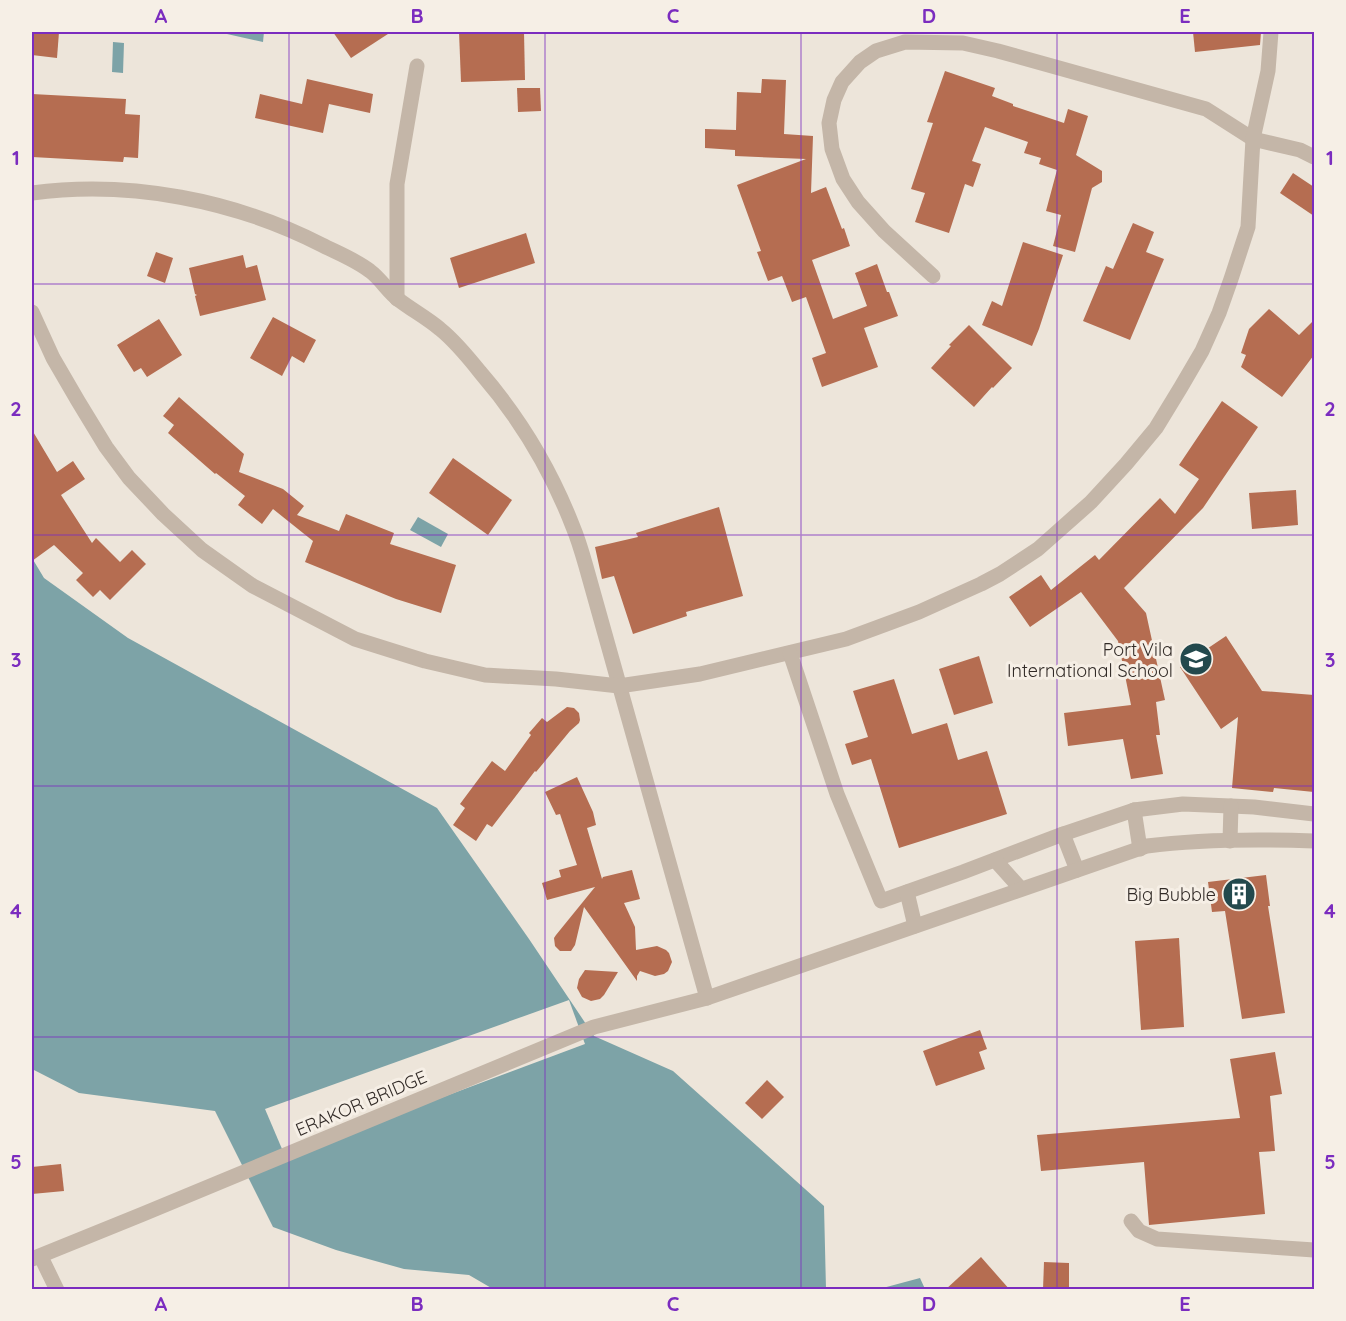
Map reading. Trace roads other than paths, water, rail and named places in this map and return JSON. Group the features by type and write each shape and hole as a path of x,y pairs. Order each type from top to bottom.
{"street":[{"path":"32,312 53,358 78,401 106,447 129,477 163,514 202,550 253,586 355,639 425,661 485,675 556,679 619,686 700,674 846,639 946,600 1000,574 1038,549 1091,502 1126,464 1156,428 1202,351 1219,313 1248,226 1252,139 1269,71 1271,32"},
{"path":"933,276 884,231 858,202 843,179 832,149 829,123 834,100 842,82 860,62 876,51 905,42 924,42 963,43 998,51 1206,109 1252,139 1300,150 1314,157"},
{"path":"397,299 397,184 417,66"},
{"path":"32,193 113,189 189,199 268,221 312,239 370,272 397,299 440,329 494,387 542,459 574,528 707,998"},
{"path":"790,653 837,794 881,901 1134,810 1182,804 1254,807 1314,814"},
{"path":"1230,841 1231,806"},
{"path":"1134,810 1140,849"},
{"path":"1063,834 1077,870"},
{"name":"ERAKOR BRIDGE","path":"36,1258 594,1027 707,998 1147,846 1185,842 1314,841"},
{"path":"996,860 1021,889"},
{"path":"907,892 915,926"},
{"path":"1131,1221 1139,1231 1156,1239 1314,1250"},
{"path":"36,1258 57,1290"}],"water":[{"path":"218,32 264,32 263,42"},
{"path":"113,42 124,43 123,73 112,72"},
{"path":"418,517 448,534 441,547 410,530"},
{"path":"32,558 44,578 128,638 437,808 594,1036 673,1071 824,1206 826,1289 493,1289 469,1275 404,1269 336,1250 273,1227 215,1111 79,1093 32,1069"},
{"path":"920,1278 925,1289 879,1289"}],"place":[{"name":"Port Vila International School","path":"1196,659"},
{"name":"Big Bubble","path":"1239,894"}]}
